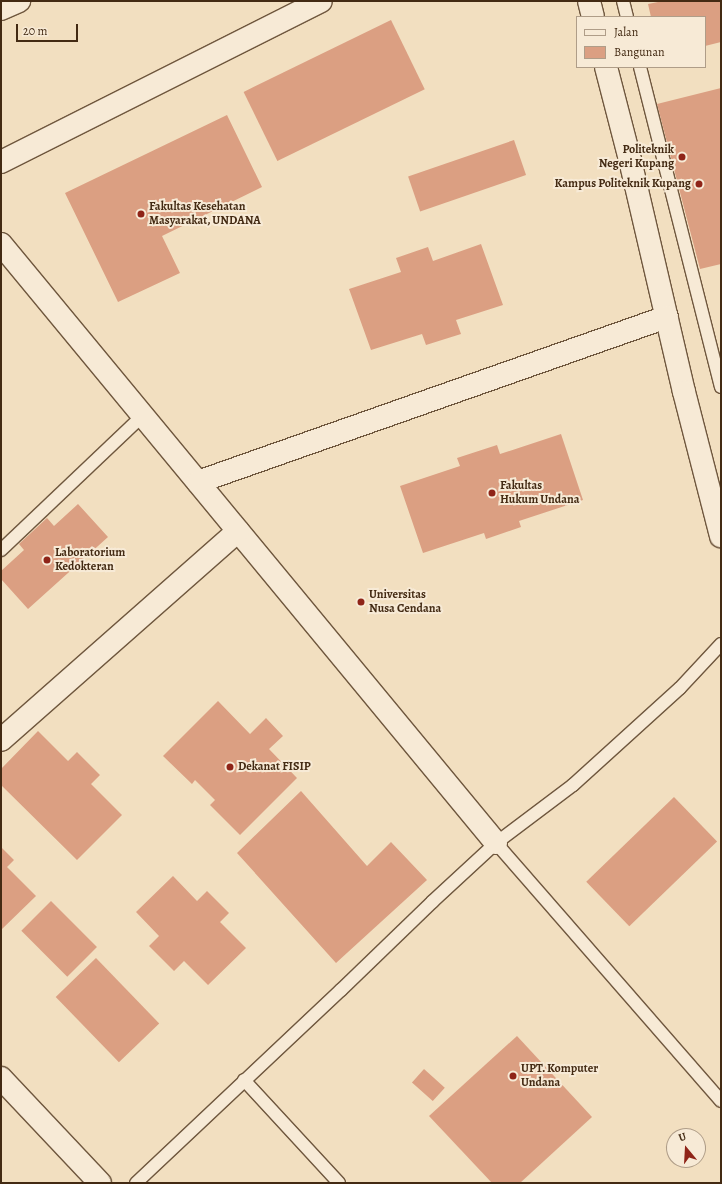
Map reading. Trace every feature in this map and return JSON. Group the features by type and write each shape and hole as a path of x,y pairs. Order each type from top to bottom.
{"street":[{"path":"1,9 19,1"},
{"path":"1,162 321,1"},
{"path":"589,1 593,16"},
{"path":"606,68 721,536"},
{"path":"1,244 496,843"},
{"path":"198,482 667,317"},
{"path":"1,740 238,531"},
{"path":"1,1078 100,1183"}],"lane":[{"path":"623,1 627,16"},
{"path":"640,68 721,387"},
{"path":"1,550 142,416"},
{"path":"136,1183 496,843 573,785 680,688 721,644"},
{"path":"496,843 721,1101"},
{"path":"244,1080 339,1183"}],"building":[{"path":"663,1 721,1 721,42 706,46 706,16 651,16 648,4"},
{"path":"391,20 425,89 277,161 244,92"},
{"name":"Kampus Politeknik Kupang","path":"721,88 721,264 700,269 657,104"},
{"name":"Fakultas Kesehatan Masyarakat, UNDANA","path":"227,115 262,187 162,236 180,273 118,302 65,193"},
{"path":"514,140 526,175 420,211 408,176"},
{"path":"481,244 503,305 456,320 461,334 426,345 422,334 371,350 349,289 401,272 396,258 428,247 433,261"},
{"name":"Fakultas Hukum Undana","path":"561,434 583,500 519,521 521,527 486,539 484,533 423,553 400,486 460,466 457,458 497,445 500,454"},
{"name":"Laboratorium Kedokteran","path":"78,504 108,537 28,609 1,579 1,571 24,550 19,544 47,518 54,526"},
{"name":"Dekanat FISIP","path":"218,701 250,734 266,718 283,736 269,749 297,778 240,835 210,805 215,800 195,780 192,784 163,756"},
{"path":"38,731 68,761 77,752 100,775 91,784 122,815 77,860 1,785 1,769"},
{"path":"301,791 367,866 391,842 427,880 336,963 237,853"},
{"path":"674,797 717,842 629,926 586,882"},
{"path":"1,847 14,860 7,867 36,896 1,930"},
{"path":"173,876 197,901 207,891 229,913 220,922 246,948 208,985 184,961 174,971 149,946 159,936 136,912"},
{"path":"51,901 97,947 67,977 21,931"},
{"path":"96,958 159,1023 119,1062 56,997"},
{"name":"UPT. Komputer Undana","path":"517,1036 592,1117 520,1183 492,1183 429,1116"},
{"path":"424,1069 445,1088 433,1101 412,1082"}],"place":[{"name":"Politeknik Negeri Kupang","path":"682,157"},
{"name":"Kampus Politeknik Kupang","path":"699,184"},
{"name":"Fakultas Kesehatan Masyarakat, UNDANA","path":"141,214"},
{"name":"Fakultas Hukum Undana","path":"492,493"},
{"name":"Laboratorium Kedokteran","path":"47,560"},
{"name":"Universitas Nusa Cendana","path":"361,602"},
{"name":"Dekanat FISIP","path":"230,767"},
{"name":"UPT. Komputer Undana","path":"513,1076"}]}
